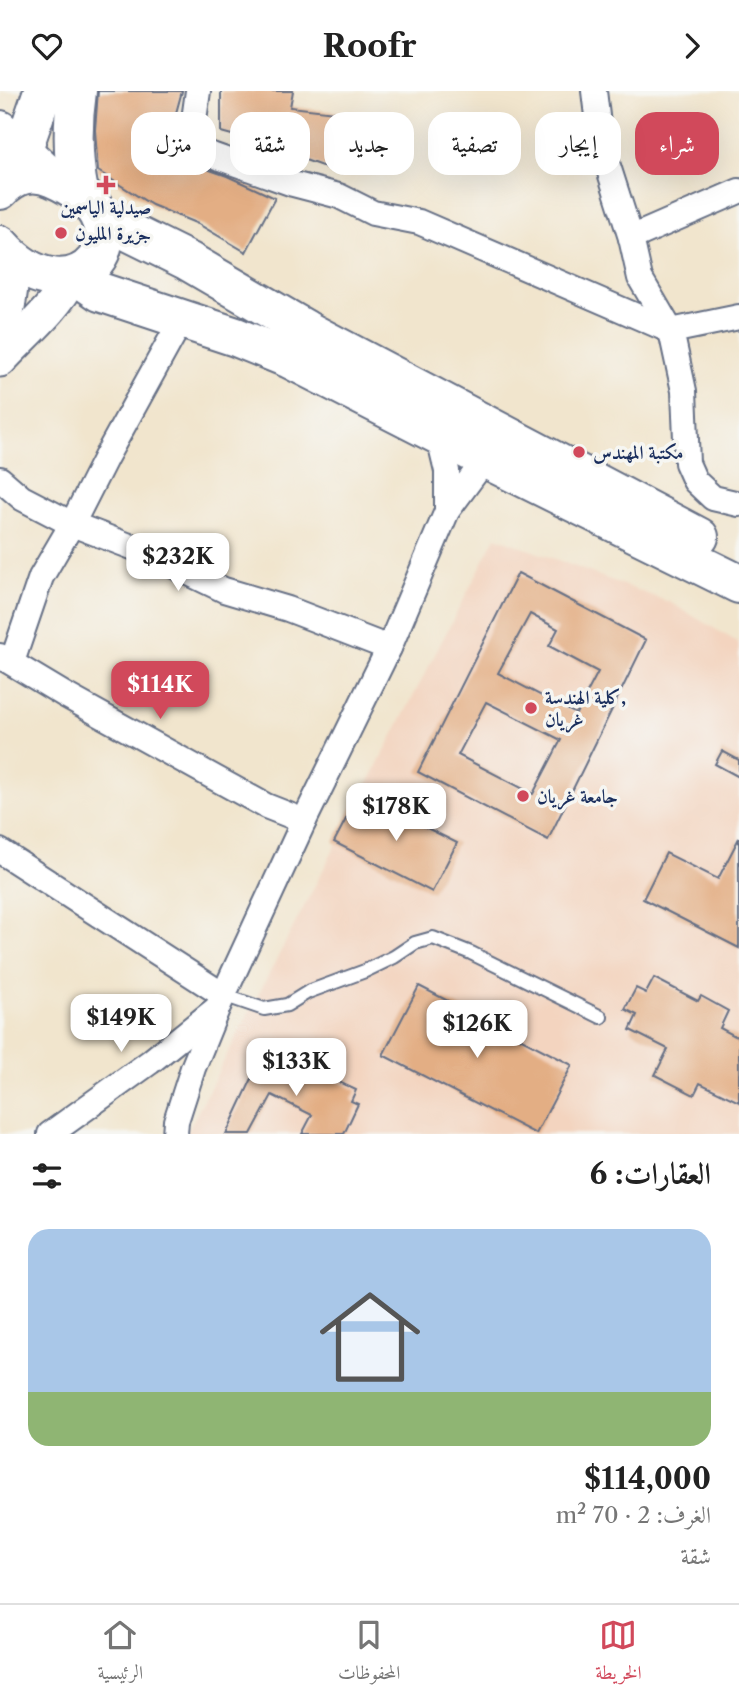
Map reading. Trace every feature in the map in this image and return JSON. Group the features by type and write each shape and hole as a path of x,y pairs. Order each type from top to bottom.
{"main road":[{"path":"37,177 43,91"},
{"path":"37,177 73,161 72,138 77,91"},
{"path":"4,249 45,276 74,276 89,269 104,245 105,231 37,177"},
{"path":"37,177 188,261 495,446 739,584"},
{"path":"0,338 12,290 4,249"},
{"path":"74,276 100,292 236,337 290,359 438,433 495,446 739,556"},
{"path":"0,360 50,309 74,276"}],"street":[{"path":"198,91 192,148 293,184 338,196 373,213 419,222 671,331 739,317"},
{"path":"594,91 600,141 631,238 640,278 671,331 684,391 687,463 695,481 713,498 739,504"},
{"path":"631,238 739,191"},
{"path":"182,319 41,577 6,659 215,778 267,806 304,821"},
{"path":"438,433 447,471 447,511"},
{"path":"175,1134 176,1121 189,1081 220,1002 304,821 389,648 447,511 495,446"},
{"path":"0,479 22,498 72,524 145,552 224,590 288,609 389,648"},
{"path":"0,851 220,1002"},
{"path":"50,1134 150,1062 220,1002"}],"lane":[{"path":"220,1002 264,1009 287,1005 308,992 365,971 415,943 433,938 471,953 601,1017"}],"shaded area":[{"name":"جامعة غريان","path":"496,537 671,603 739,643 739,1134 189,1134 187,1132"}],"building":[{"path":"98,91 182,91 176,112 131,112 131,175 216,175 216,172 275,198 246,252 198,224 152,205 98,171 95,130"},
{"path":"221,91 293,91 290,107 335,112 324,112 324,167 310,162 310,112 230,112 230,134 221,132"},
{"name":"كلية الهندسة, غريان","path":"518,573 646,640 548,840 418,772","holes":["530,614 558,629 549,646 598,672 576,714 498,673","486,702 561,740 533,794 458,755"]},
{"path":"722,751 739,760 739,777 715,764"},
{"path":"359,794 457,843 432,892 334,842"},
{"path":"739,838 739,948 643,899 666,853 718,879"},
{"path":"654,978 698,1001 701,996 728,1011 720,1028 739,1038 739,1102 700,1083 694,1095 655,1075 668,1049 630,1030 637,1015 625,1009 636,988 646,993"},
{"path":"419,986 572,1065 536,1134 383,1055"},
{"path":"279,1054 356,1090 351,1101 358,1104 344,1134 302,1134 312,1115 272,1095 251,1134 226,1134 262,1057 274,1063"}],"place":[{"name":"صيدلية الياسمين","path":"106,185"},
{"name":"جزيرة المليون","path":"61,233"},
{"name":"مكتبة المهندس","path":"579,452"},
{"name":"كلية الهندسة, غريان","path":"531,708"},
{"name":"جامعة غريان","path":"523,796"}]}
